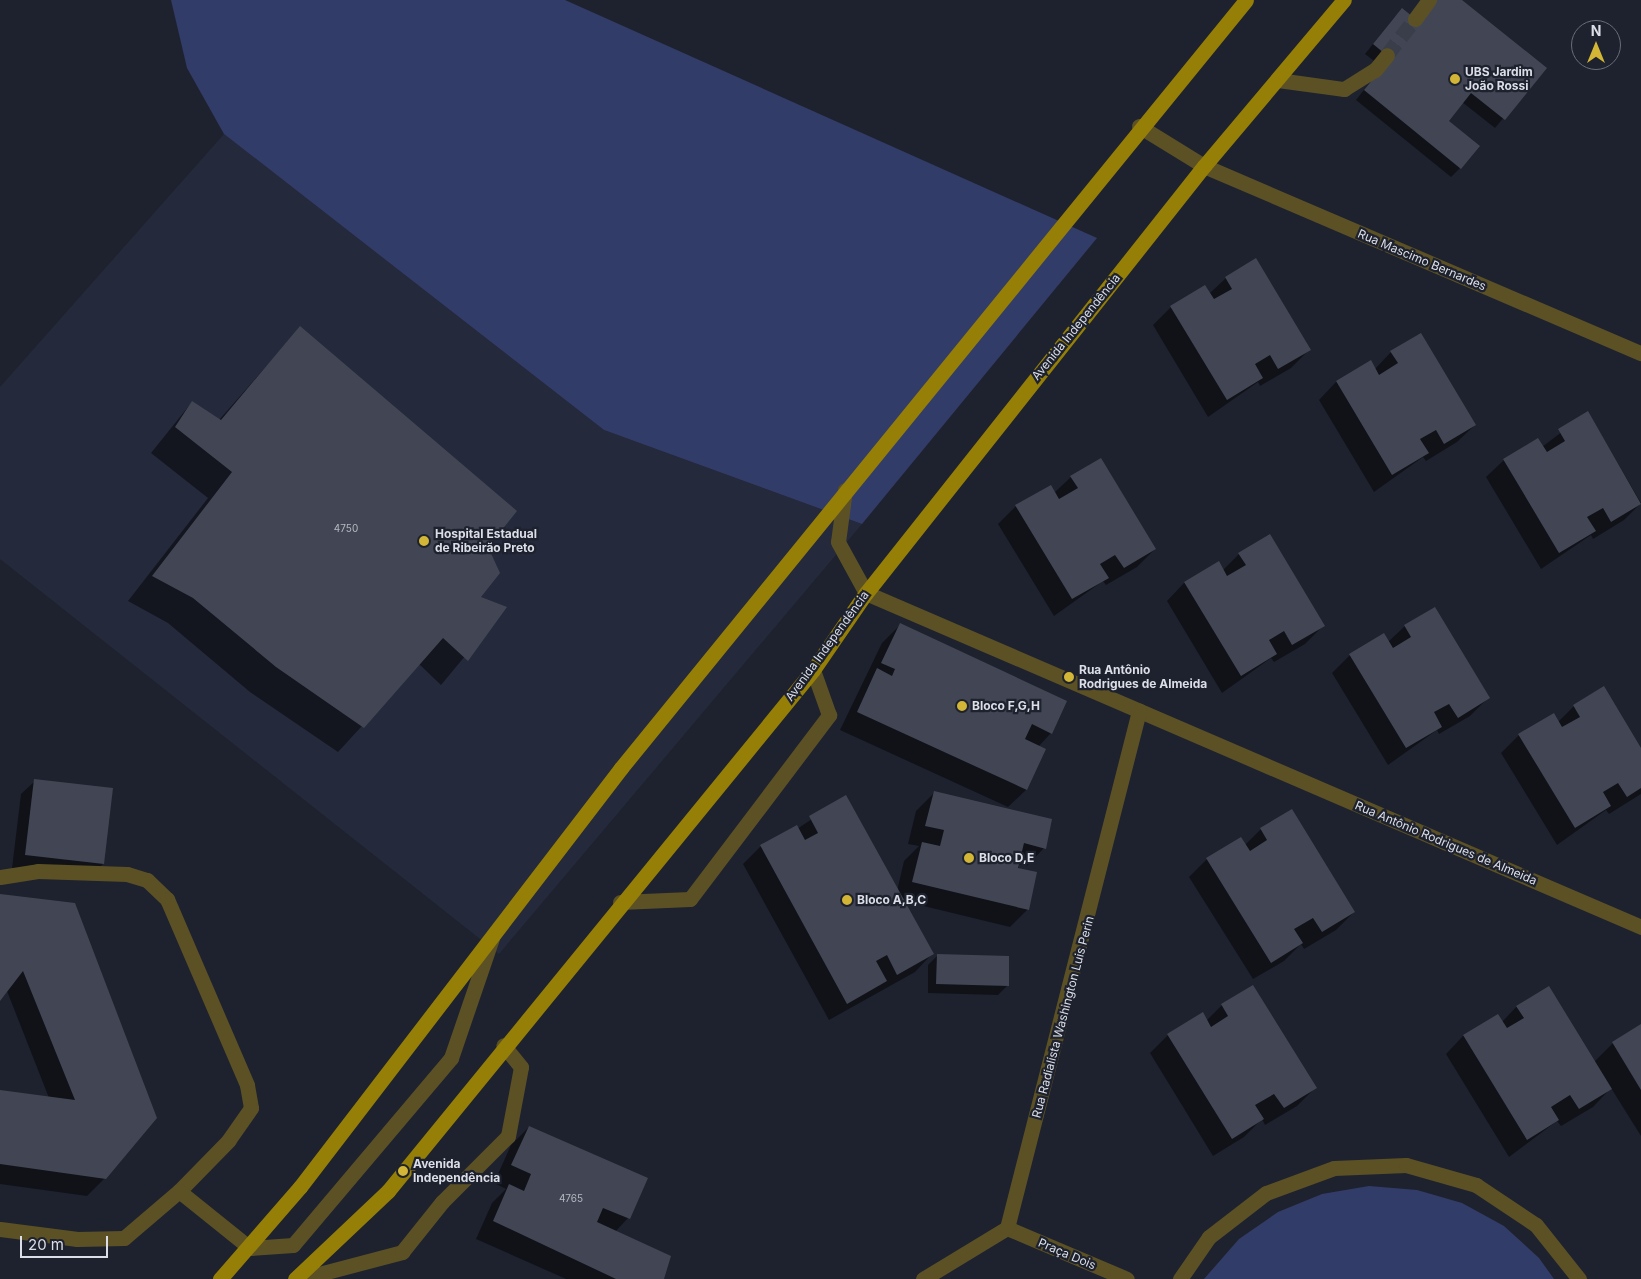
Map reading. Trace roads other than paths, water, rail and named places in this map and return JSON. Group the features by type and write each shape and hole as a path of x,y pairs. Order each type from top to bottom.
{"main road":[{"path":"220,1279 250,1248 493,937 621,768 1139,126 1246,0"},
{"name":"Avenida Independência","path":"295,1279 388,1191 503,1045 813,670 866,593 1204,166 1344,0"}],"street":[{"path":"1415,19 1429,0"},
{"path":"1278,80 1344,88 1375,70 1387,55"},
{"name":"Rua Mascimo Bernardes","path":"1139,126 1204,166 1641,353"},
{"path":"845,490 838,542 866,593"},
{"name":"Rua Antônio Rodrigues de Almeida","path":"866,593 1641,927"},
{"path":"620,902 690,899 828,715 813,670"},
{"name":"Rua Radialista Washington Luis Perin","path":"1007,1228 1139,711"},
{"path":"0,877 38,871 127,874 147,880 167,899 247,1085 251,1108 229,1140 178,1191 124,1238 77,1240 0,1228"},
{"path":"178,1191 250,1248 292,1245 451,1058 493,937"},
{"path":"300,1279 402,1252 442,1202 508,1136 521,1067 503,1045"},
{"path":"1180,1279 1209,1236 1266,1193 1334,1168 1406,1165 1476,1185 1536,1225 1579,1279"},
{"path":"924,1279 1007,1228"},
{"name":"Praça Dois","path":"1007,1228 1127,1279"}],"tunnel":[{"path":"1387,55 1415,19"}],"place":[{"name":"UBS Jardim João Rossi","path":"1455,79"},
{"name":"Hospital Estadual de Ribeirão Preto","path":"424,541"},
{"name":"Rua Antônio Rodrigues de Almeida","path":"1069,677"},
{"name":"Bloco F,G,H","path":"962,706"},
{"name":"Bloco D,E","path":"969,858"},
{"name":"Bloco A,B,C","path":"847,900"},
{"name":"Avenida Independência","path":"403,1171"}]}
